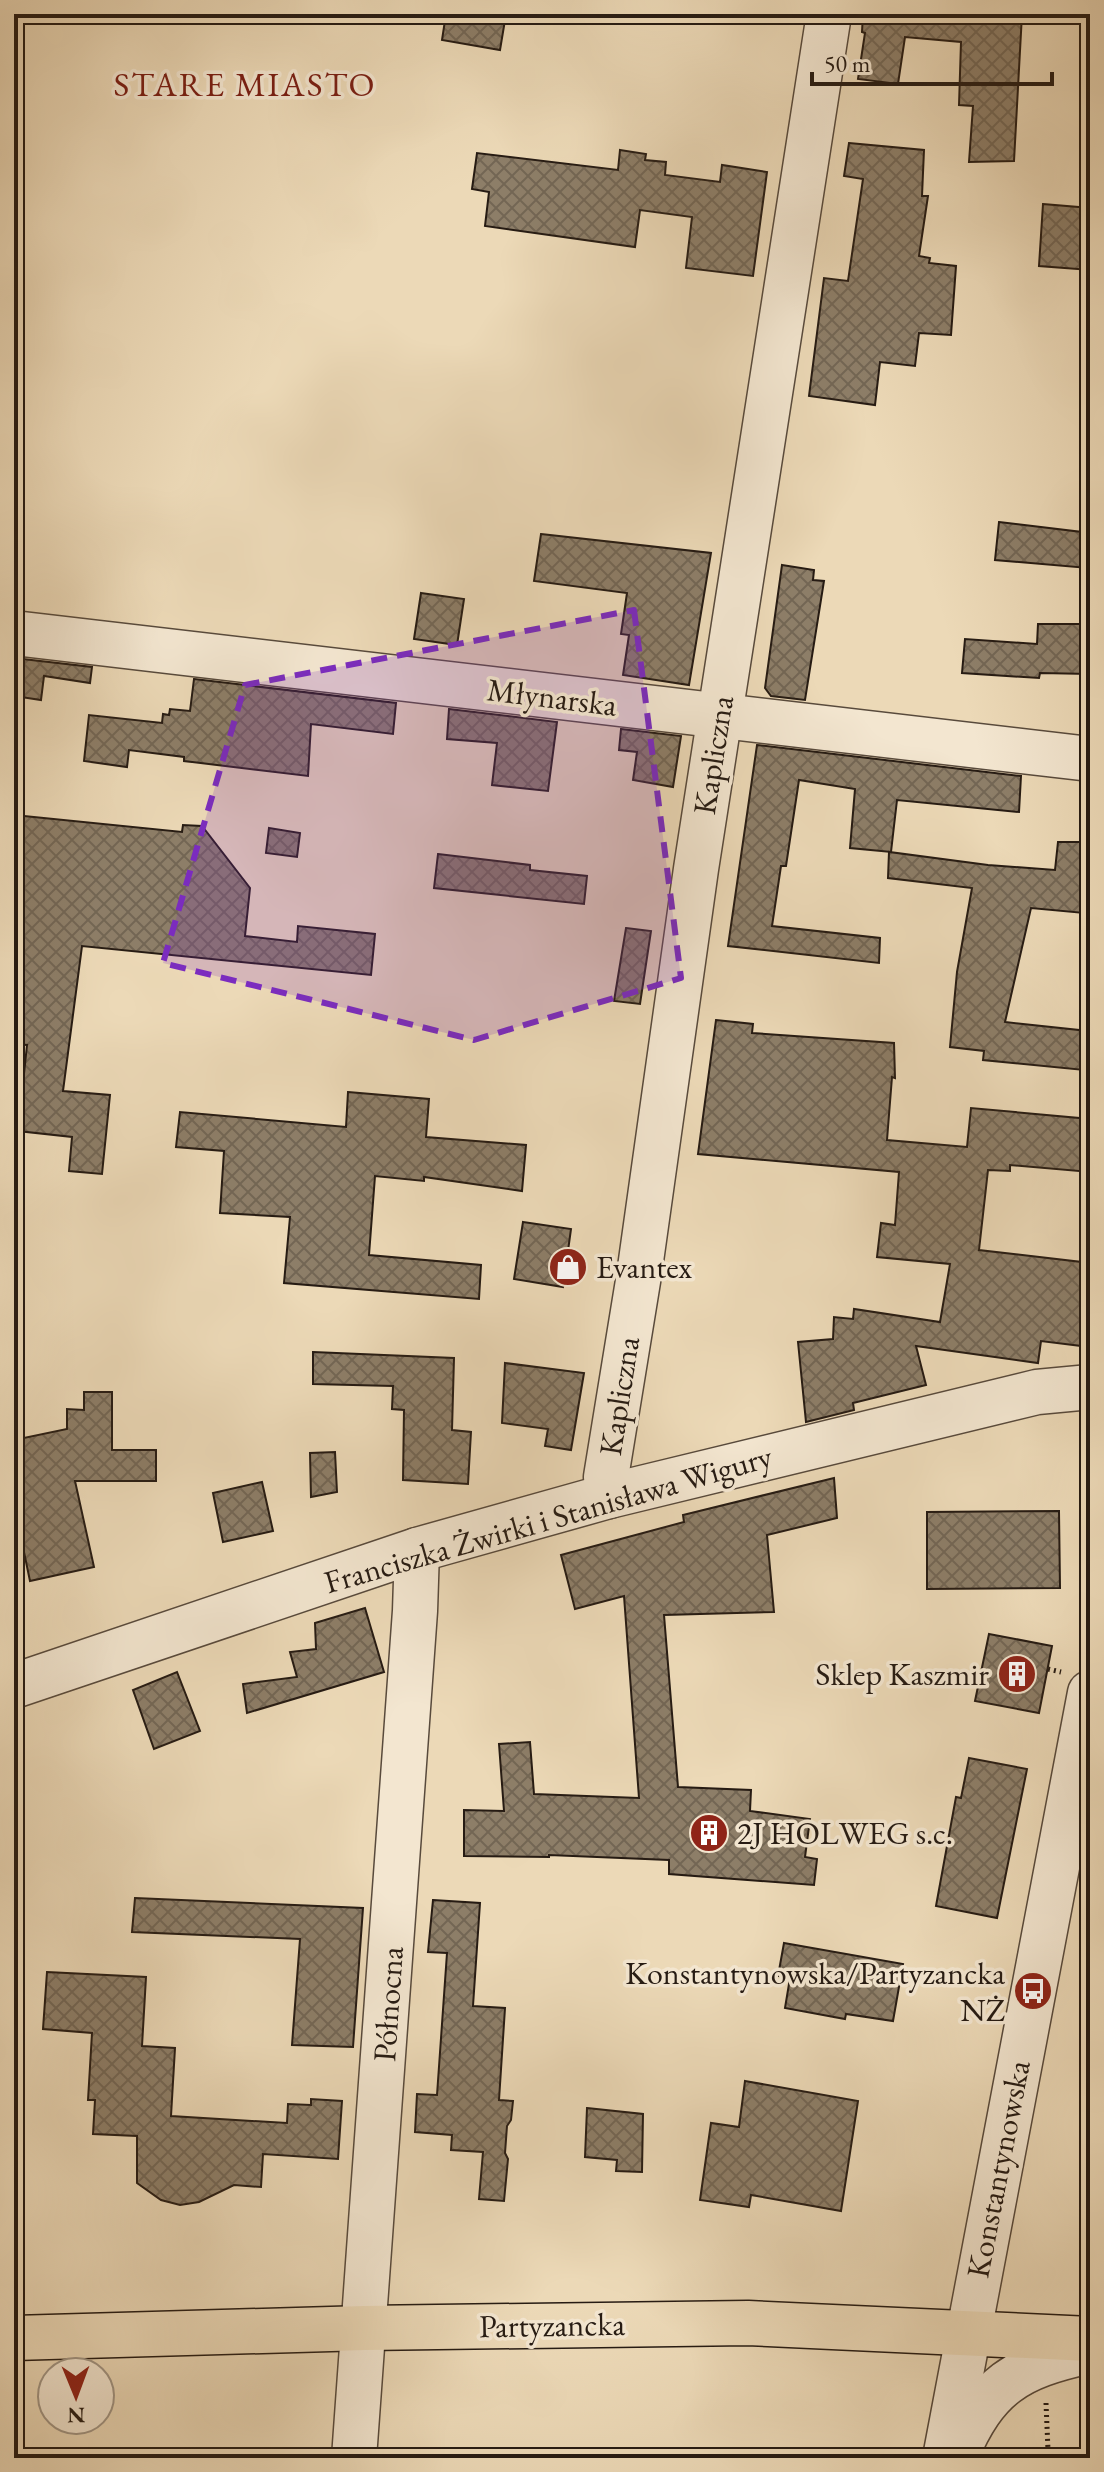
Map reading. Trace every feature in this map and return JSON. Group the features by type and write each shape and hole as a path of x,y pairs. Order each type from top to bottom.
{"main road":[{"name":"Partyzancka","path":"14,2338 365,2328 748,2323 1090,2339"}],"street":[{"name":"Kapliczna","path":"609,1496 606,1477 639,1275 696,869 829,14"},
{"name":"Młynarska","path":"14,633 1090,759"},
{"name":"Franciszka Żwirki i Stanisława Wigury","path":"14,1686 417,1550 609,1496 1037,1392 1090,1387"},
{"name":"Północna","path":"354,2458 413,1643 417,1550"},
{"name":"Konstantynowska","path":"945,2458 1090,1693"},
{"path":"955,2458 975,2415 1000,2387 1030,2368 1090,2351"}],"path":[{"path":"1046,2394 1048,2450"}],"highlighted area":[{"path":"634,610 681,978 474,1040 163,963 245,685"}],"building":[{"path":"446,14 506,14 500,50 442,40"},
{"path":"863,14 1022,14 1014,161 969,162 973,106 959,105 961,42 905,37 898,84 858,79 865,33 862,32"},
{"path":"849,143 924,150 922,196 928,196 919,256 930,258 929,263 956,266 951,335 919,333 915,366 880,362 875,405 809,396 824,278 848,281 863,179 844,176"},
{"path":"620,150 646,154 645,160 666,162 665,175 720,182 722,165 767,172 753,276 686,268 692,217 640,210 635,247 485,226 489,192 472,189 477,153 618,170"},
{"path":"1043,204 1090,208 1090,270 1039,266"},
{"path":"999,522 1090,533 1088,568 995,560"},
{"path":"541,534 711,553 689,685 623,675 629,635 621,634 627,593 534,581"},
{"path":"782,565 814,570 813,580 824,581 805,700 771,696 765,688"},
{"path":"421,593 464,599 457,645 414,639"},
{"path":"1038,624 1090,624 1090,674 1040,673 1039,678 962,673 965,639 1037,644"},
{"path":"14,658 92,667 90,683 44,676 41,700 14,696"},
{"path":"194,679 396,703 393,734 311,724 308,776 184,761 184,757 129,750 127,767 84,761 89,715 162,723 163,714 169,715 170,709 190,711"},
{"path":"449,709 557,722 548,791 492,785 497,743 447,739"},
{"path":"621,729 681,736 673,787 633,780 637,752 619,750"},
{"path":"757,745 1021,776 1019,812 897,800 891,852 850,848 855,789 799,780 786,866 781,866 772,926 880,938 879,963 728,946"},
{"path":"14,815 182,832 183,825 202,826 250,888 245,936 297,942 298,926 375,934 371,975 82,946 63,1091 110,1095 102,1174 69,1171 72,1137 18,1131 27,1045 14,1044"},
{"path":"269,828 300,833 297,857 266,853"},
{"path":"1058,842 1090,842 1084,913 1031,908 1005,1022 1088,1031 1084,1070 983,1060 984,1051 950,1047 957,972 972,888 888,878 889,852 1055,870"},
{"path":"438,854 530,865 530,870 587,876 584,904 434,888"},
{"path":"626,928 651,931 640,1004 614,1001"},
{"path":"716,1020 753,1024 752,1033 894,1043 895,1078 892,1077 887,1140 967,1147 971,1108 1090,1119 1090,1172 1010,1165 1010,1171 988,1170 979,1250 1090,1263 1090,1347 1041,1341 1038,1363 916,1346 926,1385 853,1403 854,1410 806,1422 798,1342 833,1339 834,1317 853,1319 854,1309 940,1322 950,1264 877,1257 881,1223 895,1225 899,1172 698,1154"},
{"path":"348,1092 429,1099 426,1137 526,1145 522,1191 424,1177 424,1181 375,1176 369,1255 481,1265 479,1299 284,1283 290,1217 220,1213 224,1151 176,1147 180,1112 346,1127"},
{"path":"523,1222 571,1229 563,1287 514,1279"},
{"path":"313,1352 454,1358 452,1430 471,1432 468,1484 403,1480 404,1410 392,1409 393,1386 313,1384"},
{"path":"505,1363 584,1373 571,1450 545,1446 548,1429 502,1423"},
{"path":"84,1392 112,1392 112,1450 156,1450 156,1481 75,1481 94,1567 30,1581 14,1504 14,1440 67,1429 67,1409 84,1410"},
{"path":"335,1452 337,1492 311,1497 310,1453"},
{"path":"834,1478 837,1518 767,1535 774,1612 664,1615 678,1787 751,1790 750,1811 810,1819 805,1857 817,1859 814,1885 669,1874 669,1860 549,1855 464,1856 464,1810 504,1811 499,1744 530,1742 534,1794 639,1798 624,1596 575,1609 561,1555 684,1522 683,1515"},
{"path":"262,1482 273,1531 223,1542 213,1493"},
{"path":"1059,1511 1060,1588 927,1589 927,1512"},
{"path":"365,1608 384,1672 247,1713 243,1684 297,1677 290,1652 316,1649 315,1623"},
{"name":"Sklep Kaszmir","path":"989,1634 1052,1646 1039,1713 975,1701"},
{"path":"177,1672 200,1731 154,1749 133,1690"},
{"path":"969,1758 1027,1769 997,1918 936,1906 956,1797 961,1798"},
{"path":"135,1898 363,1908 353,2047 292,2045 300,1939 132,1932"},
{"path":"433,1900 480,1903 473,2006 505,2008 499,2100 513,2101 511,2120 507,2126 504,2201 479,2199 483,2152 451,2150 452,2135 415,2132 417,2094 437,2095 447,1953 428,1952"},
{"path":"784,1943 903,1964 893,2021 846,2014 845,2019 785,2008 790,1978 778,1976"},
{"path":"47,1972 146,1977 142,2046 175,2048 171,2116 287,2123 288,2104 311,2105 311,2099 342,2101 338,2159 263,2154 261,2187 234,2185 199,2202 180,2205 161,2200 137,2183 137,2136 93,2134 95,2100 88,2100 92,2033 43,2029"},
{"path":"745,2081 858,2101 841,2211 751,2195 749,2207 700,2200 711,2123 739,2127"},
{"path":"587,2108 643,2114 642,2172 616,2171 617,2160 585,2157"}],"place":[{"name":"Evantex","path":"568,1267"},
{"name":"Sklep Kaszmir","path":"1017,1674"},
{"name":"2J HOLWEG s.c.","path":"709,1833"},
{"name":"Konstantynowska/Partyzancka NŻ","path":"1033,1991"}],"district":[{"name":"STARE MIASTO","path":"245,84"}]}
